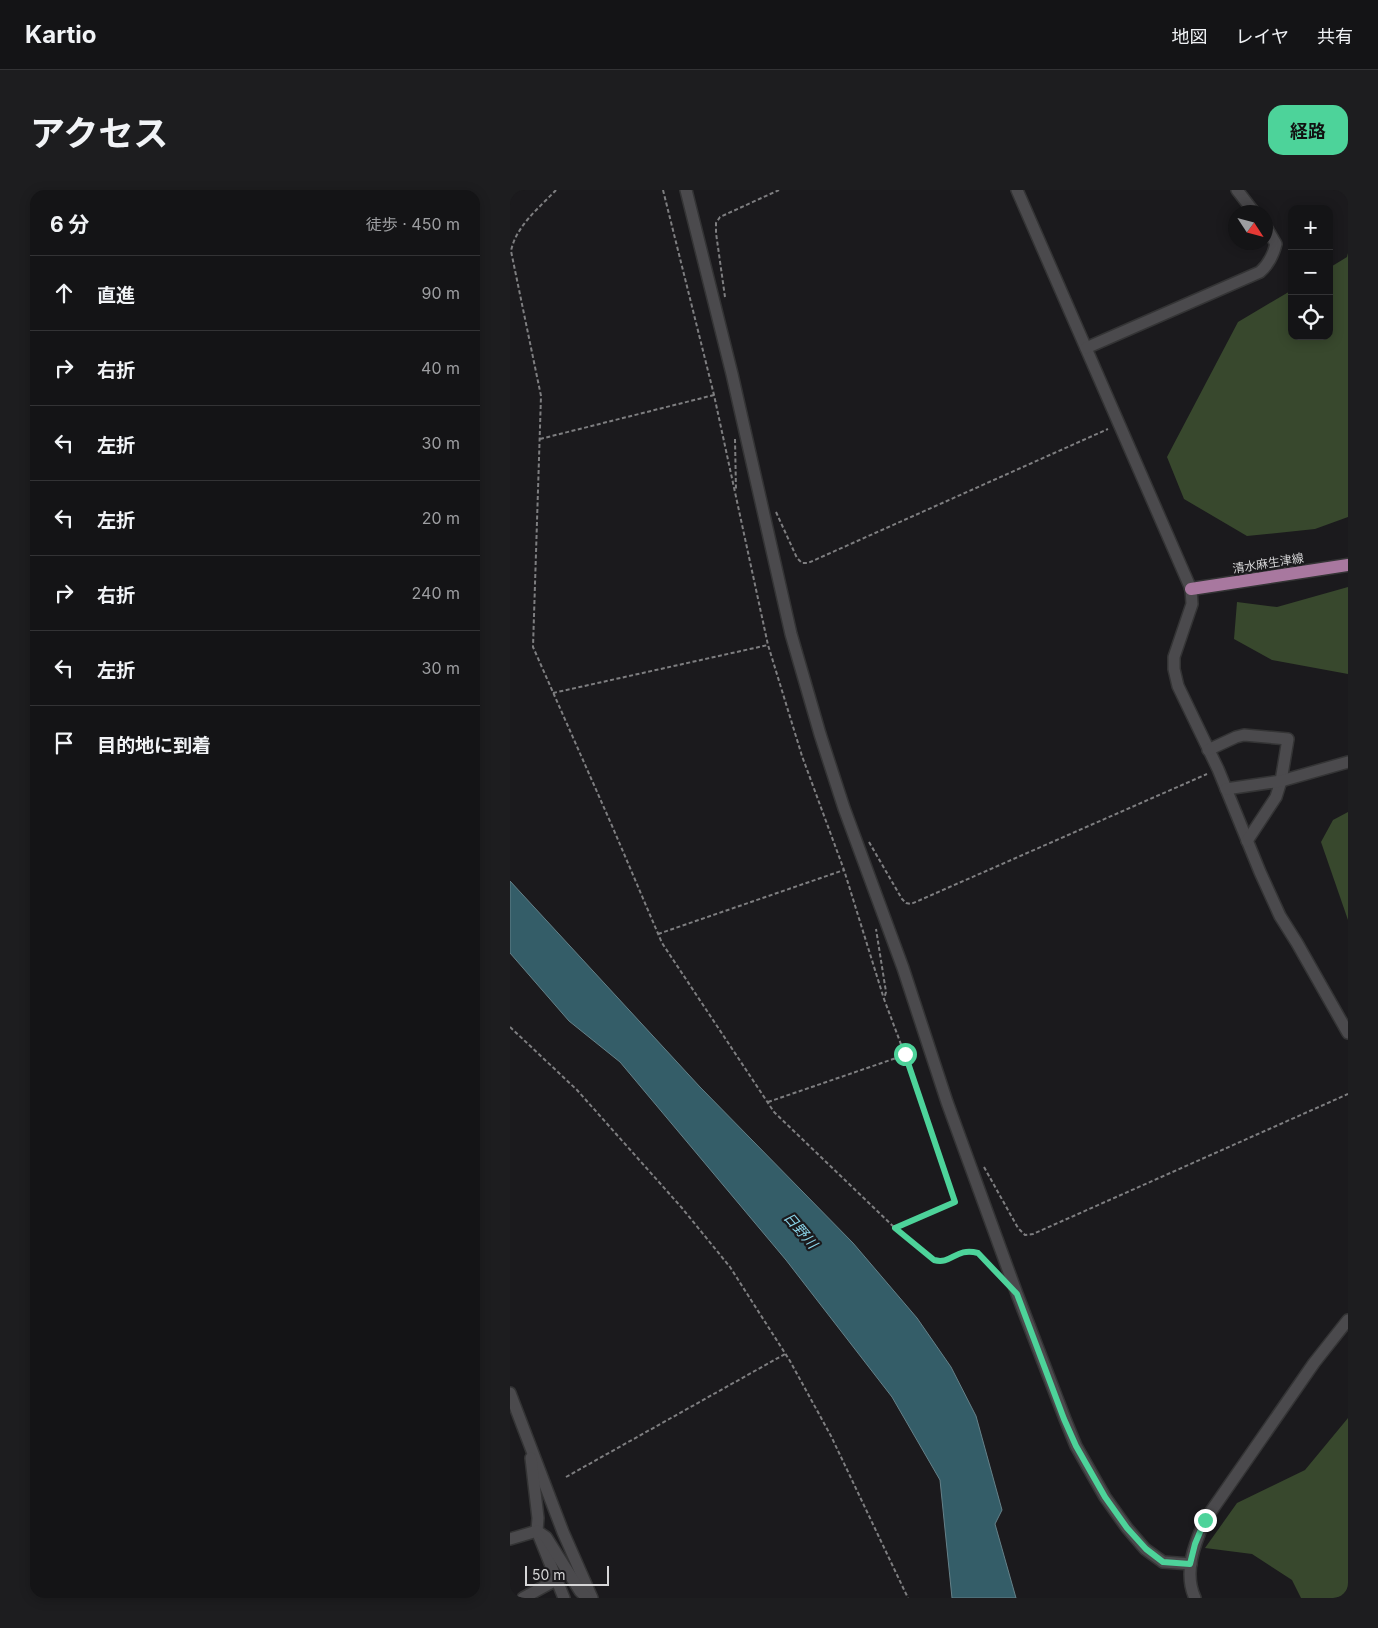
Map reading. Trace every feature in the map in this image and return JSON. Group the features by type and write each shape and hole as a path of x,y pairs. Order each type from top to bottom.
{"main road":[{"name":"清水麻生津線","path":"1192,589 1348,565"}],"street":[{"path":"686,190 732,374 791,634 817,725 844,808 903,968 947,1102 1014,1285 1064,1419 1076,1446 1105,1497 1127,1528 1146,1549 1163,1562 1190,1564"},
{"path":"1016,190 1192,589 1192,604 1174,657 1174,669 1178,686 1218,769 1280,916 1348,1033"},
{"path":"1237,190 1249,205"},
{"path":"1086,348 1260,272 1268,264 1274,253 1276,244 1273,237"},
{"path":"1208,750 1244,735 1288,740 1281,781 1276,797 1247,841"},
{"path":"1226,789 1281,781 1348,762"},
{"path":"1195,1598 1192,1592 1190,1564 1195,1544 1205,1520 1314,1363 1348,1320"},
{"path":"510,1393 563,1532 592,1598"},
{"path":"527,1437 538,1518 537,1531 564,1598"},
{"path":"510,1539 537,1531"},
{"path":"537,1531 546,1537 580,1591 587,1598"},
{"path":"523,1598 556,1580"}],"path":[{"path":"556,190 516,235 511,251 540,389 533,647 662,943 774,1112 895,1228 934,1260 940,1262 969,1250 978,1253 997,1273"},
{"path":"663,190 714,395 768,645 802,756 844,870 884,999 905,1054 955,1202 895,1228"},
{"path":"725,297 716,223 720,216 780,190"},
{"path":"540,439 714,395"},
{"path":"772,504 796,558 808,563 1120,424"},
{"path":"553,693 768,645"},
{"path":"866,837 902,899 906,903 911,904 1218,769"},
{"path":"658,934 844,870"},
{"path":"875,924 886,992 884,999"},
{"path":"510,1027 577,1090 682,1208 730,1267 785,1354 831,1436 908,1598"},
{"path":"768,1102 905,1054"},
{"path":"980,1161 1018,1228 1025,1235 1033,1234 1348,1094"},
{"path":"566,1477 785,1354"}],"green space":[{"path":"1348,253 1348,517 1315,529 1247,536 1184,499 1167,457 1238,322 1288,292 1288,340 1333,340 1333,266 1347,257"},
{"path":"1348,587 1348,674 1272,660 1234,639 1237,602 1277,607"},
{"path":"1348,812 1348,920 1321,842 1333,820"},
{"path":"1348,1418 1348,1598 1301,1598 1292,1580 1252,1554 1205,1548 1237,1503 1305,1470"}],"water":[{"name":"日野川","path":"510,881 700,1087 853,1243 917,1318 951,1367 976,1416 1002,1510 995,1524 1016,1598 952,1598 940,1480 892,1397 786,1260 620,1062 569,1021 510,953"}],"route":[{"path":"905,1054 955,1202 895,1228 934,1260 940,1262 969,1250 978,1253 1017,1294 1076,1446 1105,1497 1127,1528 1146,1549 1163,1562 1190,1564 1195,1544 1205,1520"}]}
